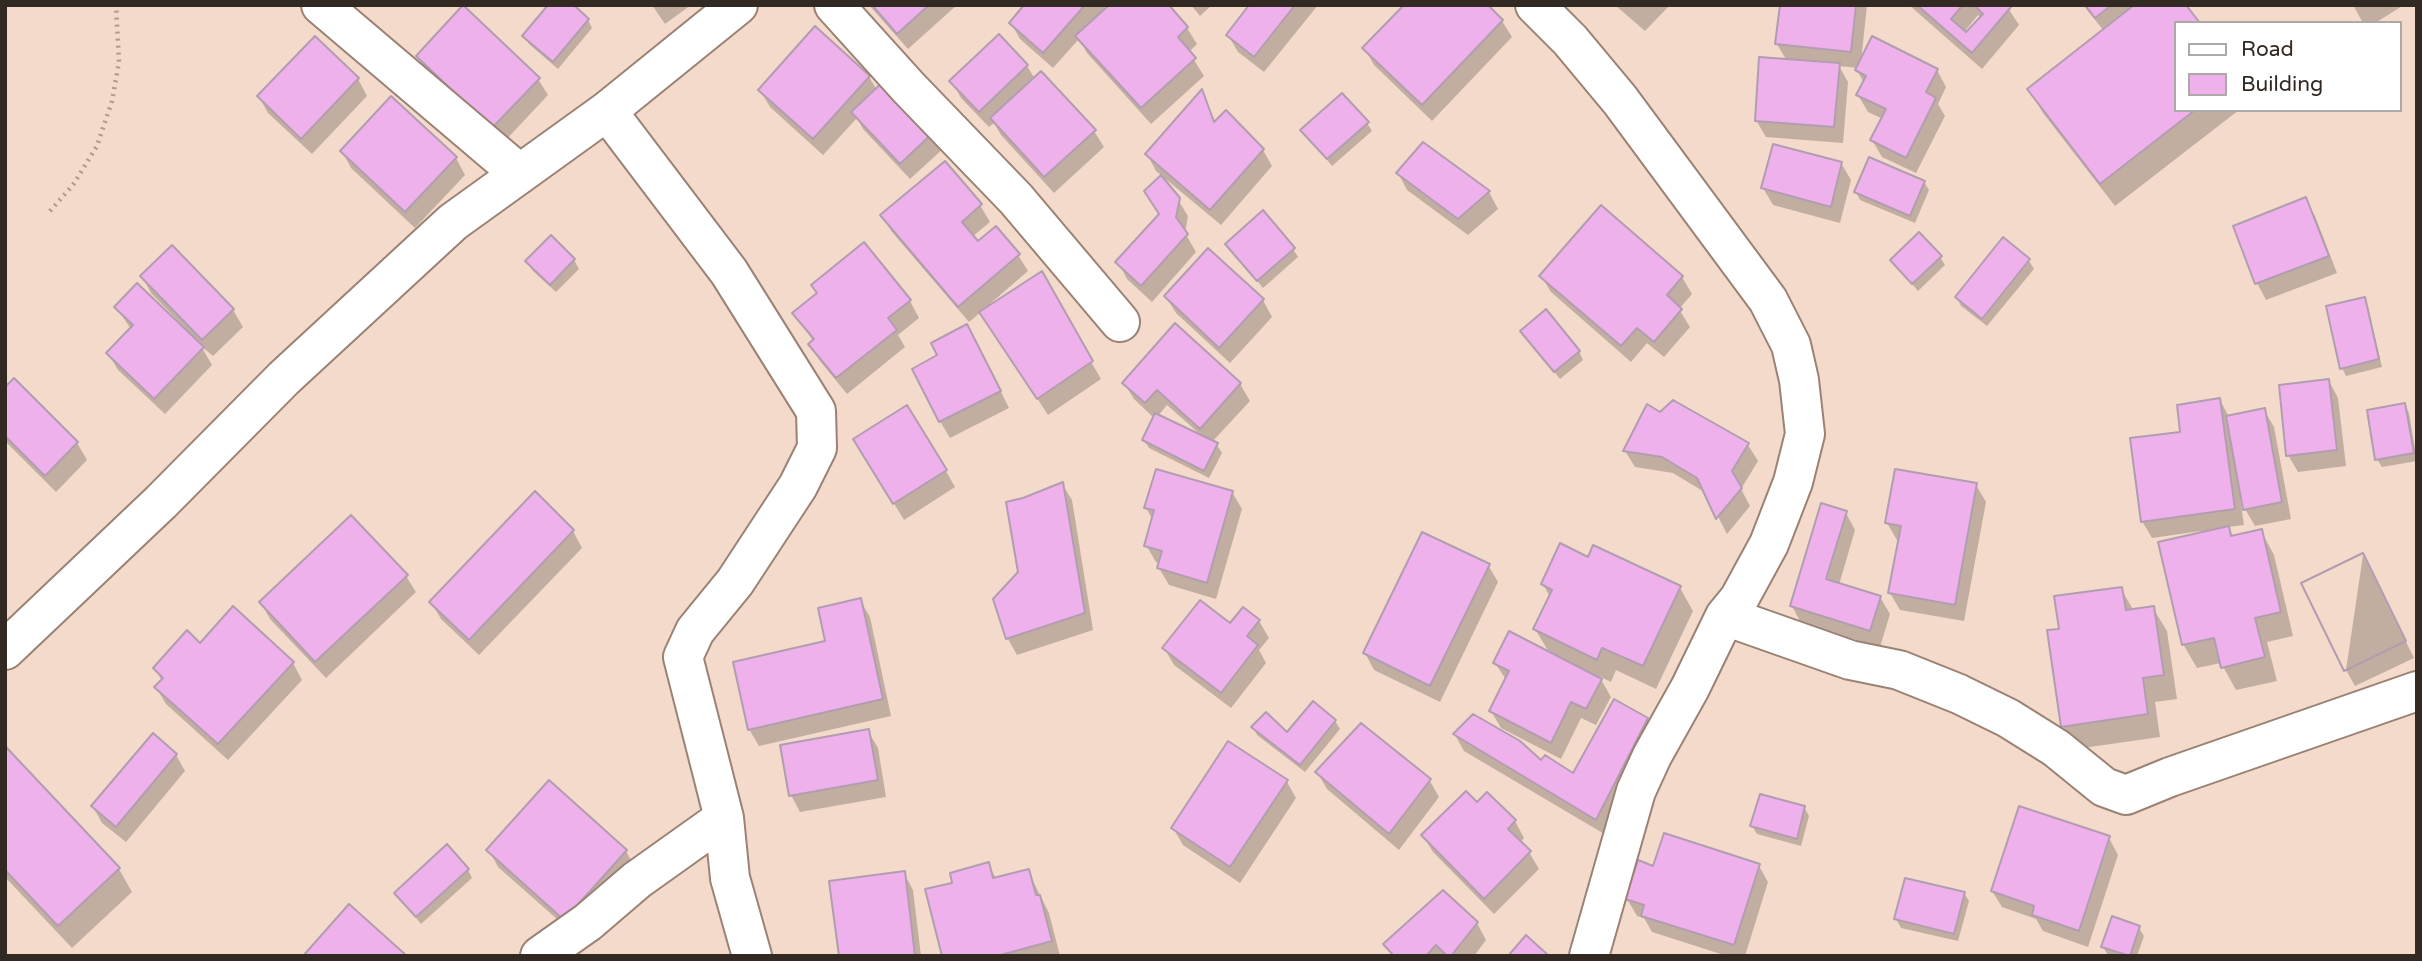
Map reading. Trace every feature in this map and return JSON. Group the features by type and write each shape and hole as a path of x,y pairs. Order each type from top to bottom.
{"street":[{"path":"321,5 520,174"},
{"path":"5,650 161,502 284,378 453,222 607,111 738,5"},
{"path":"834,5 1016,199 1121,322"},
{"path":"1535,5 1570,40 1620,100 1768,300 1791,345 1800,380 1805,434 1793,482 1769,544 1726,617 1636,791 1589,956"},
{"path":"607,111 729,272 816,411 817,448 799,486 735,582 695,631 683,657 724,818 730,878 752,956"},
{"path":"1726,617 1850,660 1899,670 1959,694 2008,718 2056,748 2104,787 2126,795 2170,777 2417,691"},
{"path":"540,956 589,922 637,880 724,818"}],"path":[{"path":"50,211 72,186 97,146 112,101 119,62 116,5"}],"building":[{"path":"463,5 540,78 492,128 416,56"},
{"path":"548,5 574,5 589,19 553,62 522,36"},
{"path":"872,5 929,5 897,34"},
{"path":"1024,5 1085,5 1043,53 1009,23"},
{"path":"1109,5 1169,5 1188,27 1178,37 1196,58 1141,108 1075,36"},
{"path":"1249,5 1295,5 1254,57 1226,35"},
{"path":"1404,5 1488,5 1503,20 1422,105 1362,48"},
{"path":"1780,5 1856,5 1851,52 1775,44"},
{"path":"1917,5 1963,5 1951,19 1966,32 1983,14 1974,5 2011,7 1972,53"},
{"path":"2085,5 2112,5 2095,18"},
{"path":"2134,5 2186,5 2198,21 2174,21 2174,112 2192,112 2100,184 2027,89"},
{"path":"815,26 870,76 813,139 758,90"},
{"path":"999,34 1028,65 979,112 949,81"},
{"path":"315,36 359,78 301,139 257,96"},
{"path":"1872,36 1938,69 1926,92 1936,98 1906,158 1870,140 1886,109 1856,95 1866,76 1855,70"},
{"path":"1759,57 1840,63 1834,127 1755,121"},
{"path":"1041,71 1096,130 1044,177 990,118"},
{"path":"889,76 937,129 900,164 851,112"},
{"path":"1202,89 1214,122 1226,110 1264,149 1210,210 1145,154"},
{"path":"1342,93 1369,122 1327,159 1300,130"},
{"path":"391,96 457,157 405,212 340,151"},
{"path":"1423,142 1490,191 1458,219 1396,173"},
{"path":"1773,144 1842,162 1831,207 1761,188"},
{"path":"1869,157 1925,181 1910,216 1854,192"},
{"path":"945,161 982,204 962,222 978,241 996,226 1020,254 958,307 880,215"},
{"path":"1161,175 1180,198 1176,217 1188,234 1141,286 1115,262 1159,214 1144,191"},
{"path":"2306,197 2329,256 2255,284 2233,226"},
{"path":"1601,205 1683,276 1667,295 1682,309 1654,342 1637,328 1621,346 1539,276"},
{"path":"1263,210 1295,248 1257,281 1225,244"},
{"path":"1919,232 1942,256 1912,284 1890,260"},
{"path":"551,235 575,259 550,285 525,261"},
{"path":"2003,237 2030,259 1982,319 1955,297"},
{"path":"864,242 911,300 888,318 897,330 836,378 808,344 814,339 792,313 817,293 811,285"},
{"path":"172,245 234,309 202,340 140,276"},
{"path":"1208,248 1264,299 1219,348 1164,296"},
{"path":"1042,271 1093,361 1037,399 979,312"},
{"path":"137,283 204,347 154,399 106,353 133,325 114,307"},
{"path":"2365,297 2379,359 2340,369 2326,306"},
{"path":"1546,309 1580,351 1554,372 1520,331"},
{"path":"1175,323 1241,383 1200,429 1157,390 1145,403 1122,383"},
{"path":"967,324 1001,391 939,422 912,369 937,355 931,343"},
{"path":"14,378 78,442 45,476 5,436 5,387"},
{"path":"2329,379 2337,450 2286,456 2279,385"},
{"path":"2220,398 2235,509 2141,522 2130,438 2180,432 2177,405"},
{"path":"1673,400 1749,443 1732,471 1742,488 1716,519 1697,478 1662,457 1623,451 1647,404 1660,412"},
{"path":"2405,403 2414,453 2375,460 2367,410"},
{"path":"907,405 947,470 893,504 853,439"},
{"path":"2265,408 2282,502 2243,510 2226,416"},
{"path":"1155,413 1218,443 1204,471 1142,440"},
{"path":"1156,469 1233,491 1207,583 1157,568 1162,551 1144,546 1154,510 1144,508"},
{"path":"1895,469 1977,483 1955,605 1888,593 1901,526 1885,523"},
{"path":"1063,482 1085,613 1006,639 993,599 1018,572 1006,502"},
{"path":"535,491 574,530 469,640 429,602"},
{"path":"1821,503 1847,511 1826,579 1881,596 1870,631 1790,606"},
{"path":"351,515 408,575 315,662 259,602"},
{"path":"2229,526 2231,536 2262,529 2281,612 2255,618 2265,657 2221,668 2214,638 2182,645 2158,542"},
{"path":"1422,532 1490,564 1430,686 1363,653"},
{"path":"1560,543 1588,557 1593,545 1681,586 1643,666 1602,648 1597,660 1533,629 1552,590 1541,584"},
{"path":"2363,553 2406,641 2344,671 2301,583"},
{"path":"2363,553 2406,641 2344,671 2301,583"},
{"path":"2122,587 2126,610 2154,606 2164,675 2143,678 2148,714 2061,727 2047,630 2059,629 2054,596"},
{"path":"861,598 883,699 748,730 733,662 825,641 818,608"},
{"path":"1200,600 1230,623 1243,607 1260,620 1247,636 1258,645 1221,693 1162,648"},
{"path":"233,606 294,662 218,744 154,687 163,678 153,668 187,630 200,643"},
{"path":"1509,631 1602,679 1586,709 1571,702 1551,743 1489,711 1509,671 1493,663"},
{"path":"1614,699 1648,718 1596,820 1453,734 1473,714 1520,741 1541,760 1545,755 1573,773"},
{"path":"1313,701 1336,720 1300,765 1251,727 1266,712 1287,732"},
{"path":"1361,723 1431,779 1389,834 1315,772"},
{"path":"869,729 878,780 789,796 780,745"},
{"path":"153,733 177,754 116,827 91,806"},
{"path":"1228,741 1288,780 1230,867 1171,828"},
{"path":"6,747 120,868 58,926 5,870"},
{"path":"549,780 627,850 564,920 486,850"},
{"path":"1466,791 1477,802 1487,792 1516,820 1508,829 1531,851 1484,899 1421,835"},
{"path":"1760,794 1805,806 1797,839 1750,826"},
{"path":"2019,806 2110,836 2079,931 2032,915 2034,906 1991,891"},
{"path":"1664,833 1760,864 1734,945 1641,916 1644,905 1625,899 1638,860 1653,866"},
{"path":"447,844 469,869 416,917 394,893"},
{"path":"989,862 993,878 1029,869 1036,895 1040,895 1052,941 997,956 942,956 925,889 952,883 950,873"},
{"path":"905,871 915,956 839,956 829,881"},
{"path":"1905,878 1965,892 1954,934 1894,919"},
{"path":"1443,890 1478,922 1451,956 1447,956 1436,945 1426,956 1394,956 1383,944"},
{"path":"349,904 407,956 303,956"},
{"path":"2112,916 2140,926 2130,956 2101,947"},
{"path":"1526,935 1549,956 1508,956"}]}
